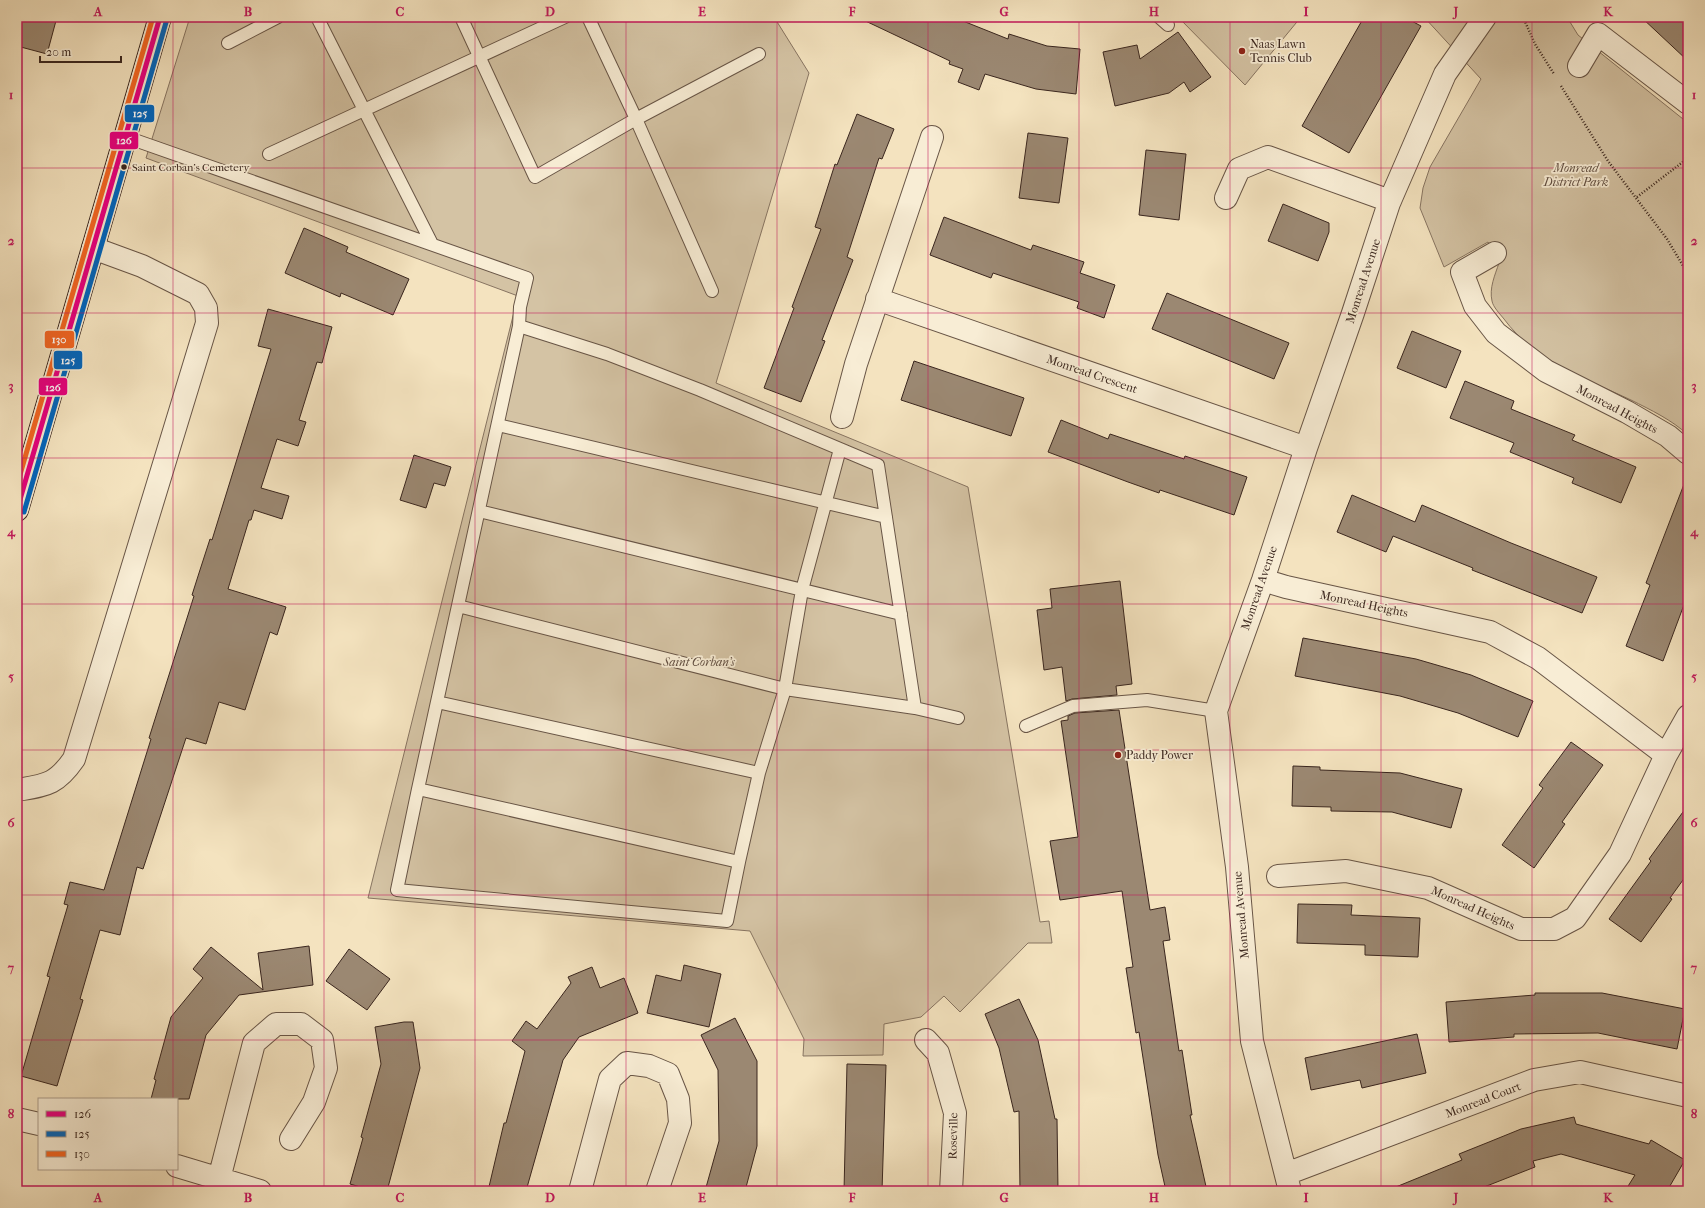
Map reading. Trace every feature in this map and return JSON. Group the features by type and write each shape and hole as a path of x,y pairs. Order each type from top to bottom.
{"street":[{"path":"17,510 160,17"},
{"name":"Monread Avenue","path":"1288,1183 1252,1041 1237,867 1216,710 1263,580 1390,201 1445,74 1485,17"},
{"path":"1579,66 1598,34 1688,103"},
{"path":"842,417 856,364 932,137"},
{"path":"1226,198 1239,169 1268,157 1390,201"},
{"path":"17,790 47,785 65,773 74,759 207,323 206,308 198,294 142,266 94,248"},
{"name":"Monread Heights","path":"1495,253 1462,272 1475,306 1496,333 1546,372 1627,412 1668,436 1688,453"},
{"name":"Monread Crescent","path":"877,299 1306,448"},
{"name":"Monread Heights","path":"1263,580 1286,588 1490,632 1538,658 1666,755"},
{"name":"Monread Heights","path":"1278,876 1346,871 1428,888 1521,929 1554,929 1575,918 1620,854 1666,755 1688,716"},
{"path":"219,1178 254,1043 276,1024 300,1024 322,1040 326,1068 314,1102 290,1139"},
{"name":"Roseville","path":"926,1040 938,1053 955,1113 951,1191"},
{"path":"580,1191 610,1080 627,1063 649,1066 668,1074 678,1099 680,1123 657,1191"},
{"name":"Monread Court","path":"1288,1183 1534,1080 1580,1072 1688,1096"},
{"path":"17,1120 38,1124"},
{"path":"178,1166 260,1191"}],"lane":[{"path":"228,43 278,17"},
{"path":"317,17 432,244"},
{"path":"461,17 535,177 636,119 759,54"},
{"path":"269,154 565,17"},
{"path":"588,17 636,119 712,291"},
{"path":"126,137 527,278 520,307 519,326 498,425 478,511 397,890 727,922 759,773 785,689 802,590 840,449"},
{"path":"519,326 607,354 700,390 878,465 915,708"},
{"path":"498,425 886,517"},
{"path":"478,511 901,614"},
{"path":"458,606 785,689 915,708 958,718"},
{"path":"1026,726 1073,706 1147,700 1216,710"},
{"path":"437,702 759,773"},
{"path":"418,789 739,862"}],"path":[{"path":"1524,17 1535,44 1595,141 1608,161 1667,239 1688,274"},
{"path":"1636,197 1688,158"}],"green space":[{"name":"Saint Corban's","path":"190,17 774,17 809,73 716,383 968,487 1040,922 1049,921 1052,943 1028,943 960,1012 944,996 921,1017 884,1024 883,1055 803,1056 804,1039 750,931 368,898 518,296 146,158"},
{"name":"Naas Lawn Tennis Club","path":"1178,17 1301,17 1245,85"},
{"name":"Monread District Park","path":"1424,17 1575,17 1570,22 1578,35 1688,123 1688,435 1668,420 1654,412 1562,367 1530,346 1516,333 1493,303 1491,296 1492,286 1499,263 1488,242 1444,267 1420,208 1423,188 1430,167 1481,79"}],"building":[{"path":"17,17 57,17 47,54 17,46"},
{"path":"857,17 953,17 1008,39 1009,34 1047,46 1080,49 1076,94 1036,89 985,74 979,90 958,82 963,69 949,64 950,61"},
{"path":"1364,17 1404,17 1421,26 1349,153 1302,126"},
{"path":"1641,17 1688,17 1688,61"},
{"path":"1178,32 1211,77 1190,92 1184,82 1169,93 1115,106 1103,52 1137,45 1140,59"},
{"path":"857,114 894,129 882,159 879,158 847,257 853,260 822,340 825,341 801,402 764,388 794,308 792,307 821,229 815,227 835,164 837,165"},
{"path":"1028,133 1068,138 1059,203 1019,198"},
{"path":"1146,150 1186,154 1179,220 1139,215"},
{"path":"1283,204 1329,223 1329,232 1318,261 1268,241"},
{"path":"944,217 1031,250 1033,245 1084,262 1080,273 1115,285 1104,318 1077,308 1079,302 993,273 991,278 930,255"},
{"path":"304,228 348,247 346,252 409,279 393,315 341,293 340,297 285,273"},
{"path":"1167,293 1289,343 1274,379 1152,329"},
{"path":"268,309 332,327 322,363 317,362 299,420 306,422 298,446 277,439 261,488 289,496 282,519 254,510 251,520 249,520 228,589 286,607 277,635 270,632 245,710 219,702 206,744 186,738 143,869 137,867 120,935 100,930 80,999 83,1000 57,1086 21,1076 50,977 47,976 68,905 64,904 70,882 104,890 151,739 149,738 194,596 192,595 210,539 212,540 271,349 258,346"},
{"path":"1412,331 1461,351 1446,388 1397,368"},
{"path":"914,361 1024,398 1011,436 901,400"},
{"path":"1465,381 1514,401 1511,409 1575,435 1572,440 1636,467 1621,503 1572,483 1574,478 1510,452 1514,443 1450,418"},
{"path":"1061,420 1108,439 1110,434 1184,459 1185,456 1247,477 1234,515 1160,490 1159,493 1048,452"},
{"path":"414,455 451,467 445,486 434,483 426,508 400,500"},
{"path":"1686,479 1688,479 1688,594 1663,661 1626,646 1650,585 1646,583"},
{"path":"1352,495 1415,522 1422,505 1511,543 1597,577 1582,613 1472,570 1473,568 1393,536 1386,552 1337,532"},
{"path":"1120,581 1132,684 1116,686 1117,695 1072,699 1066,701 1062,667 1044,670 1037,610 1052,608 1050,589"},
{"path":"1303,638 1416,659 1471,675 1533,701 1518,737 1458,713 1400,696 1295,676"},
{"path":"1119,710 1150,910 1165,907 1170,940 1163,941 1179,1051 1182,1050 1192,1115 1190,1115 1207,1191 1166,1191 1158,1155 1139,1032 1136,1033 1126,968 1133,967 1122,891 1060,900 1050,841 1078,837 1061,721 1068,720 1068,716 1075,713"},
{"path":"1571,742 1603,765 1562,822 1565,824 1534,868 1502,845 1543,788 1539,785"},
{"path":"1293,766 1320,767 1320,770 1400,773 1462,789 1451,828 1392,812 1331,811 1331,807 1292,806"},
{"path":"1688,805 1688,873 1670,898 1672,899 1641,942 1609,919 1651,861 1649,859"},
{"path":"1298,904 1352,905 1351,915 1420,918 1418,957 1365,955 1365,945 1297,943"},
{"path":"309,946 313,985 239,995 206,1035 189,1099 151,1098 156,1080 154,1079 171,1017 203,978 193,969 211,947 263,990 258,953"},
{"path":"349,949 390,979 367,1010 326,981"},
{"path":"684,965 721,974 709,1027 647,1013 656,975 681,981"},
{"path":"592,967 600,988 624,978 638,1013 579,1037 563,1060 526,1191 488,1191 504,1123 506,1123 525,1051 512,1041 526,1021 537,1029 571,983 568,977"},
{"path":"1535,993 1602,993 1685,1009 1677,1049 1598,1033 1514,1034 1514,1037 1449,1042 1446,1002 1535,995"},
{"path":"1019,999 1038,1040 1055,1119 1057,1119 1058,1191 1020,1191 1019,1111 1014,1112 999,1048 985,1014"},
{"path":"735,1018 757,1061 757,1146 745,1191 705,1191 719,1141 718,1070 701,1035"},
{"path":"413,1022 420,1068 387,1191 374,1191 350,1184 381,1064 375,1027"},
{"path":"1417,1034 1426,1073 1362,1088 1360,1080 1311,1090 1305,1058"},
{"path":"847,1064 886,1065 882,1191 844,1191"},
{"path":"1574,1117 1576,1124 1649,1144 1651,1140 1685,1160 1667,1191 1625,1191 1635,1175 1561,1154 1533,1161 1535,1167 1474,1191 1386,1191 1462,1160 1459,1154 1521,1129"}],"transit line":[{"name":"130","path":"17,485 153,17"},
{"name":"126","path":"17,510 160,17"},
{"name":"125","path":"24,512 167,19"}],"place":[{"name":"Naas Lawn Tennis Club","path":"1242,51"},
{"name":"Saint Corban's Cemetery","path":"124,167"},
{"name":"Paddy Power","path":"1118,755"}]}
